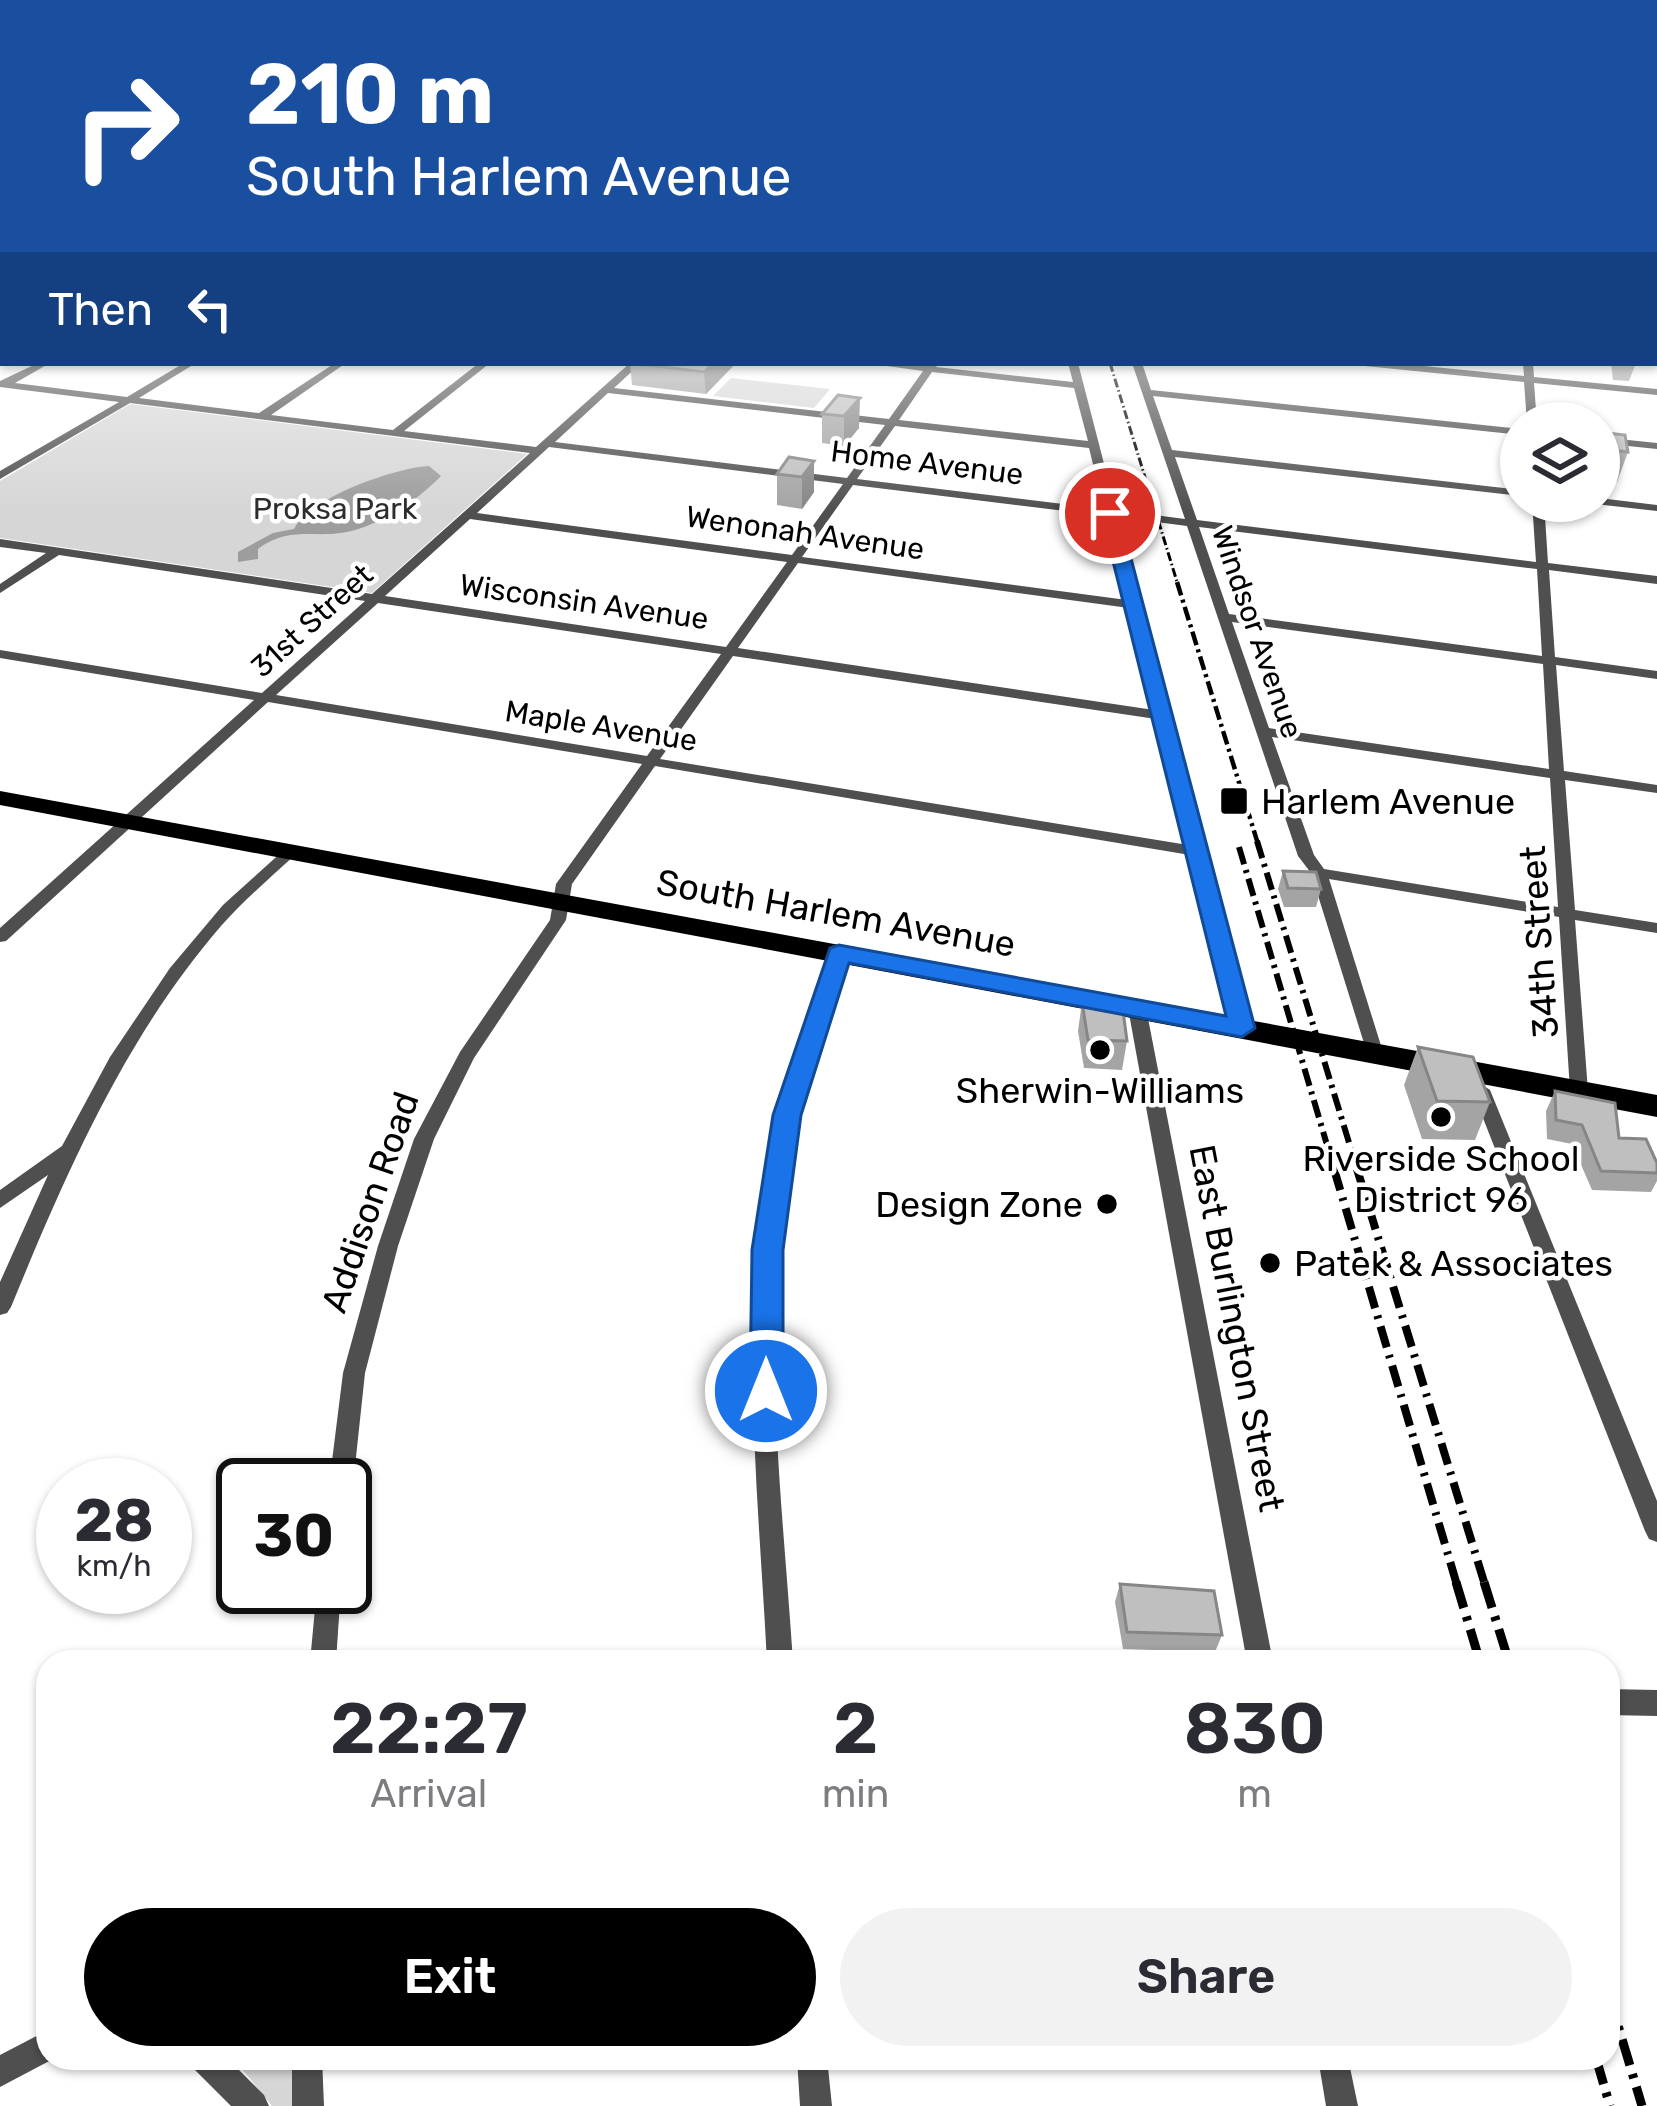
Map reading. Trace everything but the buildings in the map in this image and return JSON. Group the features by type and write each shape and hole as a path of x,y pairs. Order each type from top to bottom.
{"main road":[{"name":"South Harlem Avenue","path":"0,798 1657,1106"}],"street":[{"path":"2,385 39,366"},
{"path":"0,476 185,366"},
{"path":"262,416 337,366"},
{"path":"395,433 481,366"},
{"name":"31st Street","path":"0,937 634,366"},
{"path":"932,366 1078,385"},
{"name":"Addison Road","path":"344,1458 354,1373 388,1246 424,1139 466,1056 558,920 564,884 932,366"},
{"path":"1074,366 1242,1028"},
{"name":"Windsor Avenue","path":"1138,366 1306,856 1319,873 1374,1052"},
{"path":"1396,366 1657,392"},
{"path":"1528,366 1530,402"},
{"name":"Home Avenue","path":"2,385 851,481 1657,580"},
{"path":"606,390 1093,445"},
{"path":"1145,392 1500,430"},
{"path":"1620,442 1657,446"},
{"path":"1167,453 1500,491"},
{"path":"1620,504 1657,508"},
{"name":"Wenonah Avenue","path":"469,515 1133,604"},
{"name":"34th Street","path":"1540,522 1579,1091"},
{"name":"Wisconsin Avenue","path":"0,543 1160,716"},
{"path":"0,589 57,551"},
{"path":"1226,617 1657,675"},
{"name":"Maple Avenue","path":"0,654 1194,850"},
{"path":"1265,732 1657,789"},
{"path":"0,1307 65,1152 195,947 290,852"},
{"path":"1319,873 1657,928"},
{"path":"779,1650 766,1391 767,1250 787,1115 839,953"},
{"name":"East Burlington Street","path":"1137,1008 1258,1650"},
{"path":"1473,1071 1657,1531"},
{"path":"0,1201 65,1152"},
{"path":"323,1650 326,1614"},
{"path":"1620,1702 1657,1703"},
{"path":"0,2072 36,2052"},
{"path":"217,2070 253,2106"},
{"path":"307,2070 308,2106"},
{"path":"813,2070 816,2106"},
{"path":"1335,2070 1342,2106"}],"green space":[{"path":"731,378 830,389 814,408 713,396"},
{"name":"Proksa Park","path":"130,404 527,454 372,593 0,538 0,481"},
{"path":"243,2070 294,2070 297,2106 272,2106"}],"shaded area":[{"path":"429,466 441,476 377,522 347,532 285,536 258,549 258,559 238,562 238,552 273,533 294,529 303,517 335,496 375,478"}],"railway":[{"path":"1111,366 1178,585"},
{"path":"1177,582 1258,844"},
{"path":"1257,841 1358,1172"},
{"path":"1239,847 1335,1172"},
{"path":"1334,1169 1457,1585"},
{"path":"1357,1169 1485,1585"},
{"path":"1456,1582 1476,1650"},
{"path":"1484,1582 1505,1650"},
{"path":"1620,2032 1642,2106"},
{"path":"1600,2070 1610,2106"}],"place":[{"name":"Harlem Avenue","path":"1234,801"},
{"name":"Sherwin-Williams","path":"1100,1050"},
{"name":"Riverside School District 96","path":"1441,1117"},
{"name":"Design Zone","path":"1107,1204"},
{"name":"Patek & Associates","path":"1270,1263"}],"route":[{"path":"766,1391 767,1250 787,1115 839,953 1242,1028 1110,513"}]}
